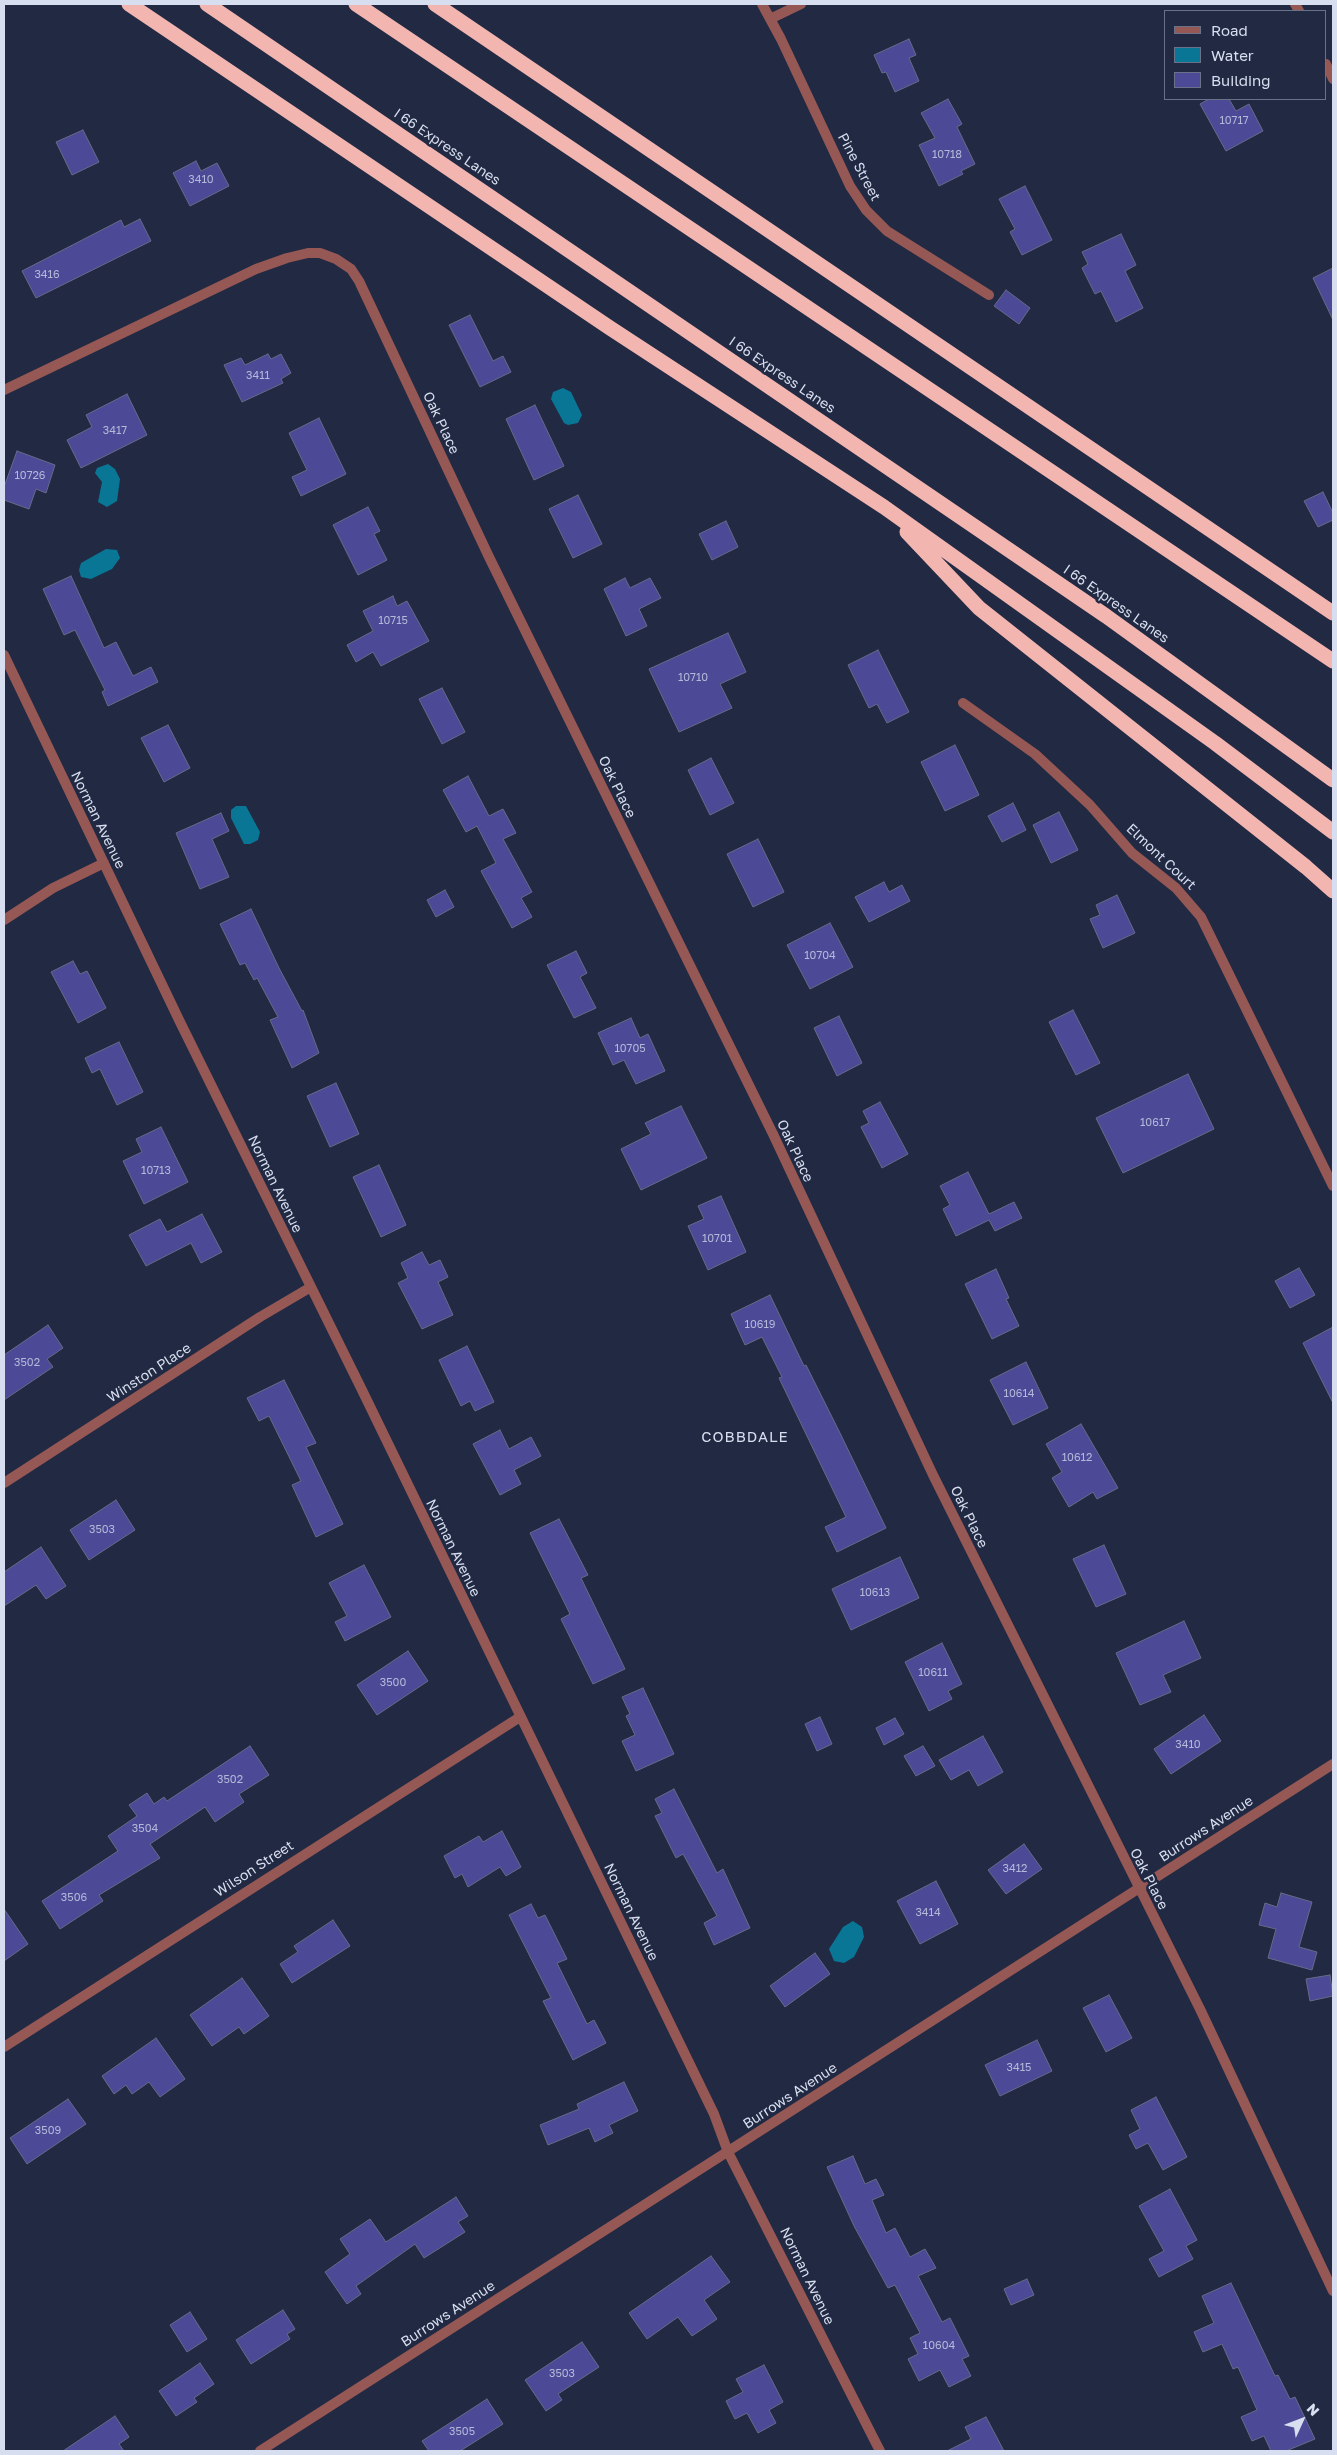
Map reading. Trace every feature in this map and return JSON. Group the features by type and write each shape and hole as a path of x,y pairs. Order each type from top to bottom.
{"highway":[{"path":"129,4 602,322 884,507 1215,743 1333,832"},
{"name":"I 66 Express Lanes","path":"207,4 1106,616 1333,780"},
{"path":"356,4 1333,661"},
{"path":"435,4 1333,613"},
{"path":"884,507 978,608 1306,866 1333,891"}],"street":[{"name":"Pine Street","path":"762,4 850,186 866,210 887,231 989,295"},
{"path":"770,19 801,4"},
{"path":"1327,66 1333,79"},
{"name":"Oak Place","path":"4,390 256,269 308,253 320,253 336,259 351,269 359,281 489,558 773,1134 933,1475 1138,1889 1200,2009 1333,2291"},
{"name":"Norman Avenue","path":"4,655 180,1022 705,2096 728,2152 880,2451"},
{"name":"Elmont Court","path":"963,702 1035,754 1090,805 1132,853 1176,888 1201,917 1333,1186"},
{"path":"4,920 53,888 104,863"},
{"name":"Winston Place","path":"4,1484 260,1317 311,1287"},
{"name":"Wilson Street","path":"4,2047 520,1717"},
{"name":"Burrows Avenue","path":"260,2451 1333,1764"}],"water":[{"path":"563,388 571,392 582,415 578,423 568,425 564,423 551,399 553,392"},
{"path":"108,464 115,469 120,479 117,501 107,507 98,502 102,482 95,473 97,468"},
{"path":"106,549 117,550 120,558 112,569 91,579 81,577 79,570 81,563"},
{"path":"236,806 246,806 260,832 258,840 250,844 244,844 231,818 231,810"},
{"path":"853,1921 862,1927 864,1937 854,1957 844,1963 834,1961 829,1949 843,1927"}],"building":[{"path":"909,39 916,55 909,58 919,81 895,92 886,72 882,73 874,55"},
{"path":"948,99 962,124 957,127 975,164 961,171 963,174 939,186 919,145 935,138 921,113"},
{"path":"1207,100 1230,100 1236,111 1249,104 1263,131 1226,151 1200,104"},
{"path":"83,130 99,162 72,175 56,142"},
{"path":"196,161 201,171 217,163 229,186 190,206 173,173"},
{"path":"1025,186 1052,240 1022,255 1010,232 1015,229 999,199"},
{"path":"140,219 151,241 36,298 22,271 121,220 124,227"},
{"path":"1121,234 1136,265 1125,271 1143,308 1116,322 1101,291 1095,294 1082,268 1088,264 1082,252"},
{"path":"1333,268 1333,320 1313,278"},
{"path":"1006,290 1030,308 1019,324 994,306"},
{"path":"470,315 493,361 503,356 511,372 480,387 449,325"},
{"path":"268,354 271,359 281,354 291,373 281,379 283,383 242,402 224,365 241,358 245,365"},
{"path":"127,394 147,435 81,468 67,440 92,427 86,415"},
{"path":"535,405 564,466 534,480 506,419"},
{"path":"319,418 346,474 301,496 292,477 307,470 289,433"},
{"path":"17,451 55,465 46,493 36,489 29,509 4,500 4,487"},
{"path":"1323,492 1333,513 1333,520 1318,527 1304,501"},
{"path":"578,495 602,544 573,558 549,509"},
{"path":"368,507 380,531 374,534 387,560 358,575 333,525"},
{"path":"726,521 738,547 712,560 699,534"},
{"path":"71,576 104,648 116,642 133,676 151,667 158,682 108,706 102,692 105,690 75,630 64,635 43,589"},
{"path":"625,578 630,588 650,578 661,598 639,609 647,626 626,636 604,589"},
{"path":"393,596 397,606 407,601 429,641 381,666 373,652 356,662 347,645 373,631 363,611"},
{"path":"728,633 746,672 720,684 732,708 679,732 649,669"},
{"path":"878,650 909,712 887,723 877,704 869,708 848,665"},
{"path":"442,688 465,732 442,744 419,699"},
{"path":"168,725 190,768 164,782 141,738"},
{"path":"955,745 979,795 945,811 921,762"},
{"path":"711,758 734,803 710,815 688,770"},
{"path":"468,776 489,816 503,809 516,833 503,839 532,892 521,898 532,917 512,928 481,871 496,863 477,826 466,832 443,790"},
{"path":"1013,803 1026,830 1002,842 988,816"},
{"path":"1059,812 1078,850 1051,863 1033,825"},
{"path":"221,813 229,831 212,839 229,877 200,889 176,833"},
{"path":"758,839 784,892 753,907 727,854"},
{"path":"884,882 889,892 902,885 910,901 869,922 855,897"},
{"path":"445,890 454,907 436,917 427,900"},
{"path":"1117,895 1135,933 1103,948 1090,919 1100,915 1096,905"},
{"path":"251,909 279,968 303,1010 319,1053 292,1068 270,1020 278,1017 257,978 254,980 245,963 240,965 220,924"},
{"path":"830,923 853,967 810,989 787,945"},
{"path":"576,951 587,973 580,977 596,1008 574,1018 547,965"},
{"path":"73,961 80,974 87,971 106,1008 78,1023 51,972"},
{"path":"1073,1010 1100,1063 1076,1075 1049,1022"},
{"path":"839,1016 862,1063 837,1076 814,1028"},
{"path":"631,1018 640,1038 648,1034 665,1071 636,1084 624,1060 613,1065 598,1033"},
{"path":"119,1042 143,1092 117,1105 100,1069 92,1073 85,1058"},
{"path":"1188,1074 1214,1129 1123,1173 1096,1118"},
{"path":"336,1083 359,1134 330,1147 307,1096"},
{"path":"880,1102 908,1154 882,1168 861,1127 869,1123 863,1111"},
{"path":"681,1106 707,1158 641,1190 621,1149 651,1134 645,1123"},
{"path":"161,1127 188,1182 144,1204 123,1161 142,1152 136,1139"},
{"path":"379,1165 406,1225 381,1237 353,1177"},
{"path":"968,1172 989,1214 1014,1202 1022,1218 995,1231 989,1220 956,1236 943,1209 950,1205 940,1186"},
{"path":"721,1196 746,1252 708,1270 688,1226 704,1219 698,1206"},
{"path":"202,1214 222,1252 201,1263 191,1243 146,1266 129,1235 160,1219 167,1232"},
{"path":"422,1252 429,1265 440,1260 448,1277 438,1282 453,1315 422,1329 398,1283 408,1278 401,1263"},
{"path":"1299,1268 1315,1295 1290,1308 1275,1281"},
{"path":"996,1269 1009,1298 1006,1299 1019,1326 992,1339 965,1284"},
{"path":"770,1295 886,1528 837,1552 825,1527 846,1517 779,1378 782,1377 762,1337 745,1345 731,1314"},
{"path":"48,1325 63,1348 47,1359 53,1367 4,1400 4,1355"},
{"path":"1333,1327 1333,1403 1303,1343"},
{"path":"467,1346 494,1402 475,1411 470,1401 461,1406 439,1360"},
{"path":"1026,1362 1048,1408 1013,1425 990,1380"},
{"path":"284,1380 316,1443 306,1447 343,1524 316,1537 292,1485 301,1481 269,1416 259,1421 247,1398"},
{"path":"1081,1424 1118,1488 1097,1499 1093,1492 1069,1507 1052,1478 1062,1472 1046,1444"},
{"path":"500,1430 509,1449 531,1437 541,1456 514,1470 521,1484 500,1495 473,1444"},
{"path":"116,1500 135,1530 89,1560 70,1530"},
{"path":"559,1519 588,1575 581,1578 625,1669 593,1684 561,1619 570,1614 530,1533"},
{"path":"1104,1545 1126,1594 1096,1607 1073,1559"},
{"path":"41,1547 66,1586 46,1599 36,1585 4,1606 4,1572"},
{"path":"900,1557 919,1598 851,1630 832,1589"},
{"path":"364,1565 391,1617 345,1641 335,1622 347,1616 329,1583"},
{"path":"1184,1621 1201,1658 1163,1675 1171,1692 1140,1705 1116,1653"},
{"path":"942,1643 962,1684 948,1691 952,1699 929,1711 905,1662"},
{"path":"408,1651 428,1681 377,1715 357,1685"},
{"path":"643,1688 674,1754 636,1771 622,1741 635,1735 626,1716 630,1714 622,1697"},
{"path":"1204,1715 1221,1741 1171,1774 1154,1749"},
{"path":"820,1717 832,1744 817,1751 805,1724"},
{"path":"895,1718 904,1734 884,1745 876,1728"},
{"path":"983,1736 1003,1772 978,1786 969,1770 951,1780 939,1760"},
{"path":"250,1746 269,1775 239,1794 244,1802 215,1822 205,1807 150,1844 160,1858 99,1895 103,1901 60,1929 42,1901 118,1851 108,1836 137,1816 129,1805 147,1793 154,1804 164,1797 167,1801"},
{"path":"923,1746 935,1766 916,1776 904,1756"},
{"path":"674,1789 717,1873 723,1869 750,1928 714,1945 704,1923 717,1916 683,1854 676,1858 655,1816 662,1813 655,1799"},
{"path":"502,1831 521,1867 506,1876 500,1867 468,1887 462,1874 455,1878 444,1856 479,1836 483,1842"},
{"path":"1024,1844 1042,1869 1006,1894 988,1870"},
{"path":"936,1881 958,1924 920,1944 897,1901"},
{"path":"1281,1893 1312,1902 1299,1947 1317,1952 1312,1970 1268,1958 1276,1929 1259,1925 1265,1903 1277,1907"},
{"path":"531,1904 538,1918 545,1915 567,1959 557,1963 587,2024 594,2020 606,2043 573,2060 543,2001 551,1998 509,1915"},
{"path":"4,1909 28,1944 4,1961"},
{"path":"333,1920 350,1946 292,1983 280,1964 298,1952 294,1946"},
{"path":"815,1953 830,1974 785,2007 770,1986"},
{"path":"1330,1975 1333,1996 1310,2001 1306,1979"},
{"path":"242,1978 269,2016 244,2034 239,2027 212,2046 190,2015"},
{"path":"1109,1995 1132,2038 1106,2052 1083,2008"},
{"path":"156,2038 185,2079 160,2097 149,2082 132,2094 126,2085 114,2094 102,2076"},
{"path":"1037,2040 1052,2071 1000,2096 985,2065"},
{"path":"624,2082 638,2111 609,2125 613,2133 595,2142 589,2128 548,2145 540,2125 579,2109 577,2104"},
{"path":"1156,2097 1187,2157 1163,2170 1148,2143 1136,2149 1129,2135 1140,2129 1131,2110"},
{"path":"68,2099 86,2124 27,2164 10,2138"},
{"path":"853,2156 865,2184 876,2179 884,2195 872,2200 886,2233 895,2228 910,2257 925,2249 936,2268 918,2276 942,2322 950,2318 969,2356 962,2359 971,2376 949,2387 940,2370 919,2381 908,2359 918,2354 910,2338 920,2333 895,2285 888,2288 854,2226 827,2167"},
{"path":"1170,2189 1197,2240 1186,2246 1193,2259 1159,2277 1149,2259 1164,2251 1139,2206"},
{"path":"456,2197 468,2216 458,2222 465,2232 424,2258 415,2244 356,2286 361,2294 347,2304 325,2272 350,2254 340,2239 370,2219 386,2242"},
{"path":"711,2256 730,2282 704,2300 717,2319 692,2336 678,2317 647,2339 629,2313"},
{"path":"1027,2279 1034,2295 1011,2305 1004,2289"},
{"path":"1231,2283 1275,2376 1278,2375 1290,2399 1295,2397 1315,2439 1286,2451 1271,2451 1264,2436 1252,2441 1241,2417 1257,2410 1238,2367 1233,2369 1222,2344 1203,2352 1194,2332 1214,2323 1202,2296"},
{"path":"283,2310 295,2329 287,2334 290,2339 251,2364 236,2340"},
{"path":"190,2312 207,2339 187,2352 170,2325"},
{"path":"582,2342 599,2367 558,2394 562,2400 546,2411 525,2380"},
{"path":"200,2363 214,2384 194,2398 197,2402 176,2416 159,2391"},
{"path":"764,2365 783,2402 769,2410 776,2423 758,2433 747,2413 735,2419 726,2401 743,2392 736,2379"},
{"path":"487,2399 503,2424 460,2451 429,2451 422,2441"},
{"path":"115,2416 129,2437 119,2444 124,2451 63,2451"},
{"path":"986,2417 1004,2451 947,2451 971,2439 965,2427"}],"district":[{"name":"COBBDALE","path":"745,1437"}]}
